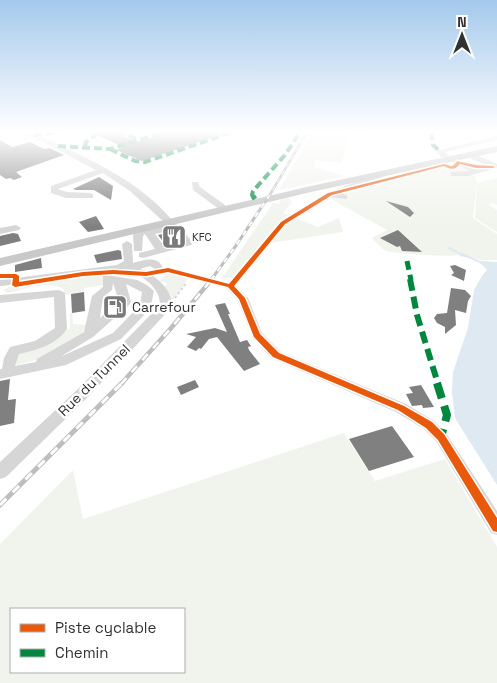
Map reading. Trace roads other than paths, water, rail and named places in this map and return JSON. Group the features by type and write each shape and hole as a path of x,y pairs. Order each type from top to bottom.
{"main road":[{"path":"0,257 124,236 167,220 222,206 416,164"},
{"path":"0,262 106,238 124,236 145,228 426,164"}],"street":[{"path":"91,164 133,189 167,220"},
{"path":"467,164 479,168"},
{"path":"476,164 479,168"},
{"path":"454,174 479,168"},
{"path":"90,196 66,196 54,191 54,188 103,170"},
{"path":"344,197 331,195 330,193 386,172"},
{"path":"194,184 196,188 222,206"},
{"path":"146,267 161,250 188,243 175,226 149,233 161,250"},
{"path":"0,231 16,228"},
{"path":"145,228 138,235 146,267"},
{"path":"124,236 146,267"},
{"path":"124,236 146,267"},
{"path":"34,367 89,334 124,302 111,283 108,271 119,268 129,262 124,236"},
{"path":"2,291 119,268 146,267 181,272 230,286 237,291 245,303 257,335 276,355 401,408 429,426 441,437 497,527"},
{"name":"Rue du Tunnel","path":"0,472 84,392 166,306 164,294 146,267"},
{"path":"4,373 61,362 117,336 146,306 148,291 140,284 130,280 111,283 98,296 93,324 89,334"},
{"path":"0,351 37,345 57,334 61,329 60,293 2,291"},
{"path":"4,373 15,350"}],"waterway":[{"path":"449,248 463,255"}],"railway":[{"path":"268,198 288,164"},
{"path":"211,280 269,196"},
{"path":"121,384 212,279"},
{"path":"0,505 121,384"}],"place":[{"name":"KFC","path":"174,237"},
{"name":"Carrefour","path":"115,307"}]}
